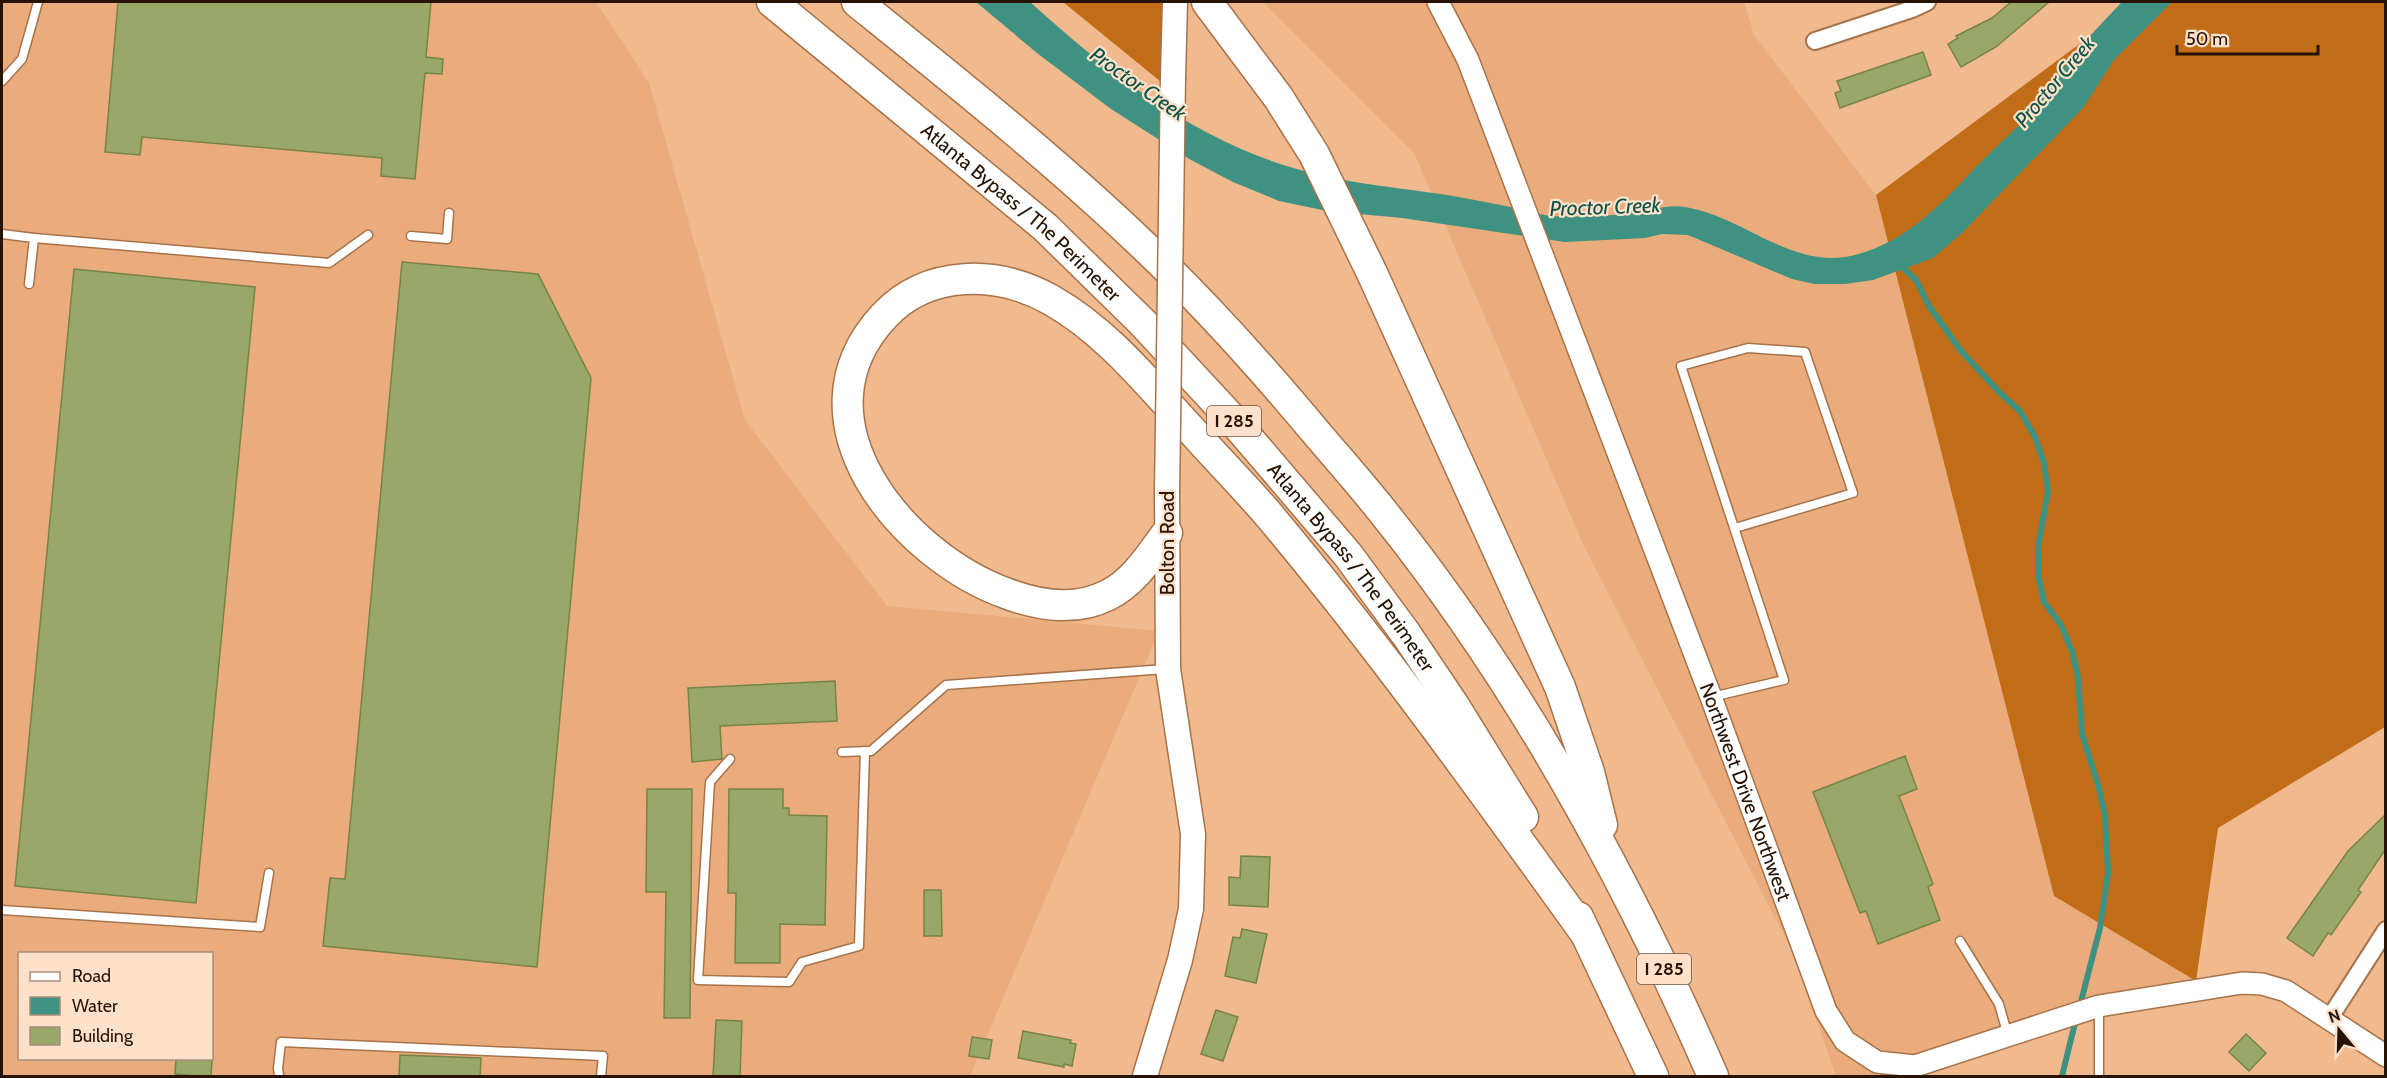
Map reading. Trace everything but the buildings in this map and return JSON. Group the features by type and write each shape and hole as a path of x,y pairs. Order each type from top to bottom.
{"highway":[{"name":"Atlanta Bypass / The Perimeter","path":"772,2 1045,227 1142,322 1291,486 1348,555 1406,634 1453,704 1553,870 1586,934 1653,1077"},
{"name":"I 285","path":"857,2 1049,159 1118,223 1209,312 1267,374 1388,518 1443,593 1533,728 1611,862 1674,988 1713,1077"},
{"path":"1207,2 1278,97 1314,154 1372,273 1560,687 1589,772 1611,862"},
{"path":"1167,533 1141,567 1117,589 1096,600 1071,605 1030,602 1006,594 975,580 945,562 918,540 891,513 874,488 850,431 848,403 851,378 859,353 871,331 887,312 908,296 928,286 956,278 991,279 1023,286 1052,300 1084,322 1122,355 1272,518 1398,678 1586,934"}],"main road":[{"name":"Bolton Road","path":"1145,1077 1180,960 1191,909 1193,834 1168,669 1167,493 1175,2"}],"street":[{"name":"Northwest Drive Northwest","path":"1438,2 1468,60 1712,697 1826,1011 1845,1041 1877,1062 1915,1066 2099,1006 2252,983 2286,991 2385,1056"},
{"path":"1815,41 1927,2"},
{"path":"2329,1019 2385,930"}],"lane":[{"path":"2,81 22,58 38,2"},
{"path":"411,236 447,239 449,213"},
{"path":"2,234 328,263 368,235"},
{"path":"29,284 34,238"},
{"path":"1712,697 1784,680 1681,366 1748,348 1805,352 1853,494 1735,528"},
{"path":"842,752 871,751 946,685 1168,669"},
{"path":"730,759 710,782 698,980 789,982 802,962 859,946 865,751"},
{"path":"2,910 260,927 269,873"},
{"path":"1960,941 1999,1004 2009,1037"},
{"path":"2099,1006 2099,1077"},
{"path":"279,1077 281,1042 603,1056 602,1077"}],"shaded area":[{"path":"2,2 596,2 649,83 745,420 887,606 1159,631 970,1076 2,1076"},
{"path":"1063,2 1178,2 1182,99"},
{"path":"1263,2 1744,2 1754,35 1876,195 2054,896 2196,981 1894,1076 1836,1076 1793,953 1583,544 1414,153"},
{"path":"2136,2 2385,2 2385,727 2218,828 2196,981 2054,896 1876,195"}],"water":[{"name":"Proctor Creek","path":"976,2 1030,2 1120,77 1184,120 1254,154 1290,167 1348,181 1447,195 1543,215 1617,215 1666,207 1685,207 1729,221 1791,250 1813,256 1835,258 1859,254 1893,240 1937,207 2033,111 2071,59 2122,2 2172,2 2114,60 2083,108 1962,233 1933,258 1873,280 1845,284 1814,284 1792,279 1688,235 1662,234 1645,238 1565,242 1402,218 1327,211 1279,201 1233,182 1191,160 1111,109 1037,53"}],"waterway":[{"path":"1900,265 1916,280 1929,306 1961,351 2020,411 2035,437 2044,463 2048,491 2038,547 2038,575 2044,602 2061,625 2072,651 2078,677 2082,734 2105,816 2108,873 2100,928 2079,1009"},
{"path":"2062,1076 2076,1019"}]}
